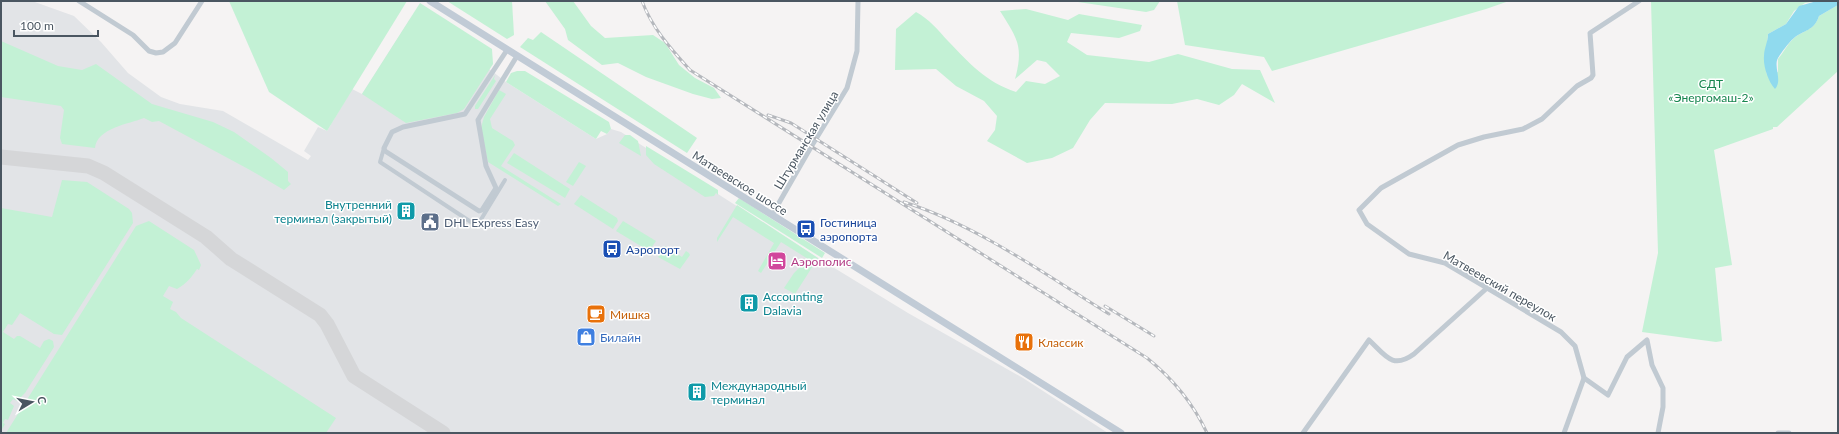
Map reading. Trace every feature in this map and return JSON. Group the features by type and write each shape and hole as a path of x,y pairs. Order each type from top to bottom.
{"main road":[{"name":"Матвеевское шоссе","path":"430,1 1121,433"}],"street":[{"path":"79,1 133,36 149,51 156,53 170,48 175,43 202,1"},
{"name":"Штурманская улица","path":"772,216 811,147 848,88 857,51 858,1"},
{"name":"Матвеевский переулок","path":"1584,378 1575,346 1561,332 1444,263 1409,254 1367,224 1359,210 1381,188 1458,146 1484,137 1523,129 1546,117 1574,89 1593,75 1590,33 1639,1"},
{"path":"506,180 477,226 380,162 384,148 392,132 403,127 466,114 507,50"},
{"path":"384,148 385,151 477,211 481,211 496,188 486,166 478,120 517,56"},
{"path":"1303,433 1368,340 1392,361 1399,362 1404,360 1414,354 1487,288"},
{"path":"1564,433 1584,378 1608,395 1627,357 1648,340 1652,365 1663,388 1658,433"},
{"path":"1778,433 1789,433"}],"shaded area":[{"path":"1,1 32,1 74,16 101,42 128,73 161,97 180,104 223,111 308,160 311,156 304,151 318,127 327,131 352,89 362,94 410,19 596,139 607,134 611,129 621,132 818,258 908,313 1023,378 1108,433 1,433"}],"green space":[{"path":"229,1 407,1 327,131 269,92"},
{"path":"447,1 512,1 514,35 507,39"},
{"path":"545,1 573,1 591,26 605,38 653,35 665,43 679,65 695,78 714,88 721,98 712,99 693,94 646,77 618,63 602,65 568,40 565,29"},
{"path":"1071,1 1160,1 1154,10 1146,12"},
{"path":"1177,1 1509,1 1272,71 1264,57 1185,45"},
{"name":"СДТ «Энергомаш-2»","path":"1651,1 1817,1 1805,3 1794,11 1786,24 1768,34 1764,57 1767,75 1778,72 1778,59 1793,39 1814,25 1819,16 1838,5 1838,71 1777,127 1773,127 1773,129 1714,150 1732,265 1715,268 1722,341 1716,342 1642,332 1658,253"},
{"path":"420,3 492,49 493,64 464,109 457,113 406,123 362,94"},
{"path":"1026,9 1068,20 1079,14 1142,25 1140,31 1119,38 1071,33 1067,42 1087,55 1149,62 1178,54 1232,69 1260,70 1275,103 1242,84 1234,95 1219,105 1197,99 1172,104 1105,103 1090,120 1073,148 1052,158 1027,163 987,141 995,130 997,116 984,101 956,86 936,69 895,70 896,29 916,12 933,25 971,64 996,83 1016,92 1026,81 1045,84 1060,76 1046,62 1037,60 1015,79 1018,68 1019,50 1015,36 1000,11"},
{"path":"541,32 697,138 687,153 520,47 528,38 533,40"},
{"path":"1,41 58,66 82,70 96,64 152,104 213,122 234,132 288,172 288,181 291,184 284,190 159,121 152,122 144,118 107,131 97,141 95,148 62,144 60,138 64,110 61,106 1,97"},
{"path":"525,71 609,122 611,129 607,134 601,131 596,139 506,82 511,73"},
{"path":"495,75 494,79 496,81 478,109 475,109 475,106"},
{"path":"499,90 506,94 490,119 492,128 513,141 515,145 501,166 561,204 558,206 488,162 481,128 484,117"},
{"path":"625,135 630,135 638,141 641,156 619,143"},
{"path":"646,146 718,190 718,195 716,193 714,196 705,197 654,164 646,155"},
{"path":"514,153 570,189 565,198 507,163"},
{"path":"579,162 586,166 573,186 566,182"},
{"path":"62,180 87,182 129,209 132,213 133,223 62,335 54,334 20,313 12,325 8,324 3,332 14,339 17,336 20,336 40,348 44,341 49,339 53,341 54,347 25,393 17,401 13,399 10,403 14,406 8,420 5,419 3,423 5,424 1,431 1,208 52,217"},
{"path":"581,195 617,218 618,221 613,229 574,204"},
{"path":"739,198 825,253 822,258 735,203"},
{"path":"737,205 818,258 795,294 784,288 794,273 808,259 781,242 761,273 758,271 774,243 733,217 717,242 717,238"},
{"path":"149,221 194,250 201,265 199,270 197,269 188,280 177,289 169,286 163,296 173,302 170,309 176,312 181,318 336,418 326,433 6,433 136,226"},
{"path":"623,221 656,241 649,251 616,231"},
{"path":"665,246 682,257 686,251 689,253 690,255 680,269 658,257"}],"water":[{"path":"1817,1 1838,1 1838,5 1819,16 1812,27 1794,38 1785,48 1777,62 1778,82 1775,89 1768,78 1764,64 1764,53 1768,34 1786,24 1799,6"}],"taxiway":[{"path":"1,157 88,166 104,173 206,237 231,259 320,315 327,324 354,376 443,433"}],"railway":[{"path":"642,1 657,29 669,46 690,70 1147,358 1165,374 1181,392 1195,411 1207,433"},
{"path":"768,115 791,123 917,203"},
{"path":"904,202 931,212 984,237 1035,267 1109,314"},
{"path":"1105,306 1154,336"}],"place":[{"name":"Внутренний терминал (закрытый)","path":"406,211"},
{"name":"DHL Express Easy","path":"430,222"},
{"name":"Гостиница аэропорта","path":"806,229"},
{"name":"Аэропорт","path":"612,249"},
{"name":"Аэрополис","path":"777,261"},
{"name":"Accounting Dalavia","path":"749,303"},
{"name":"Мишка","path":"596,314"},
{"name":"Билайн","path":"586,337"},
{"name":"Классик","path":"1024,342"},
{"name":"Международный терминал","path":"697,392"}]}
